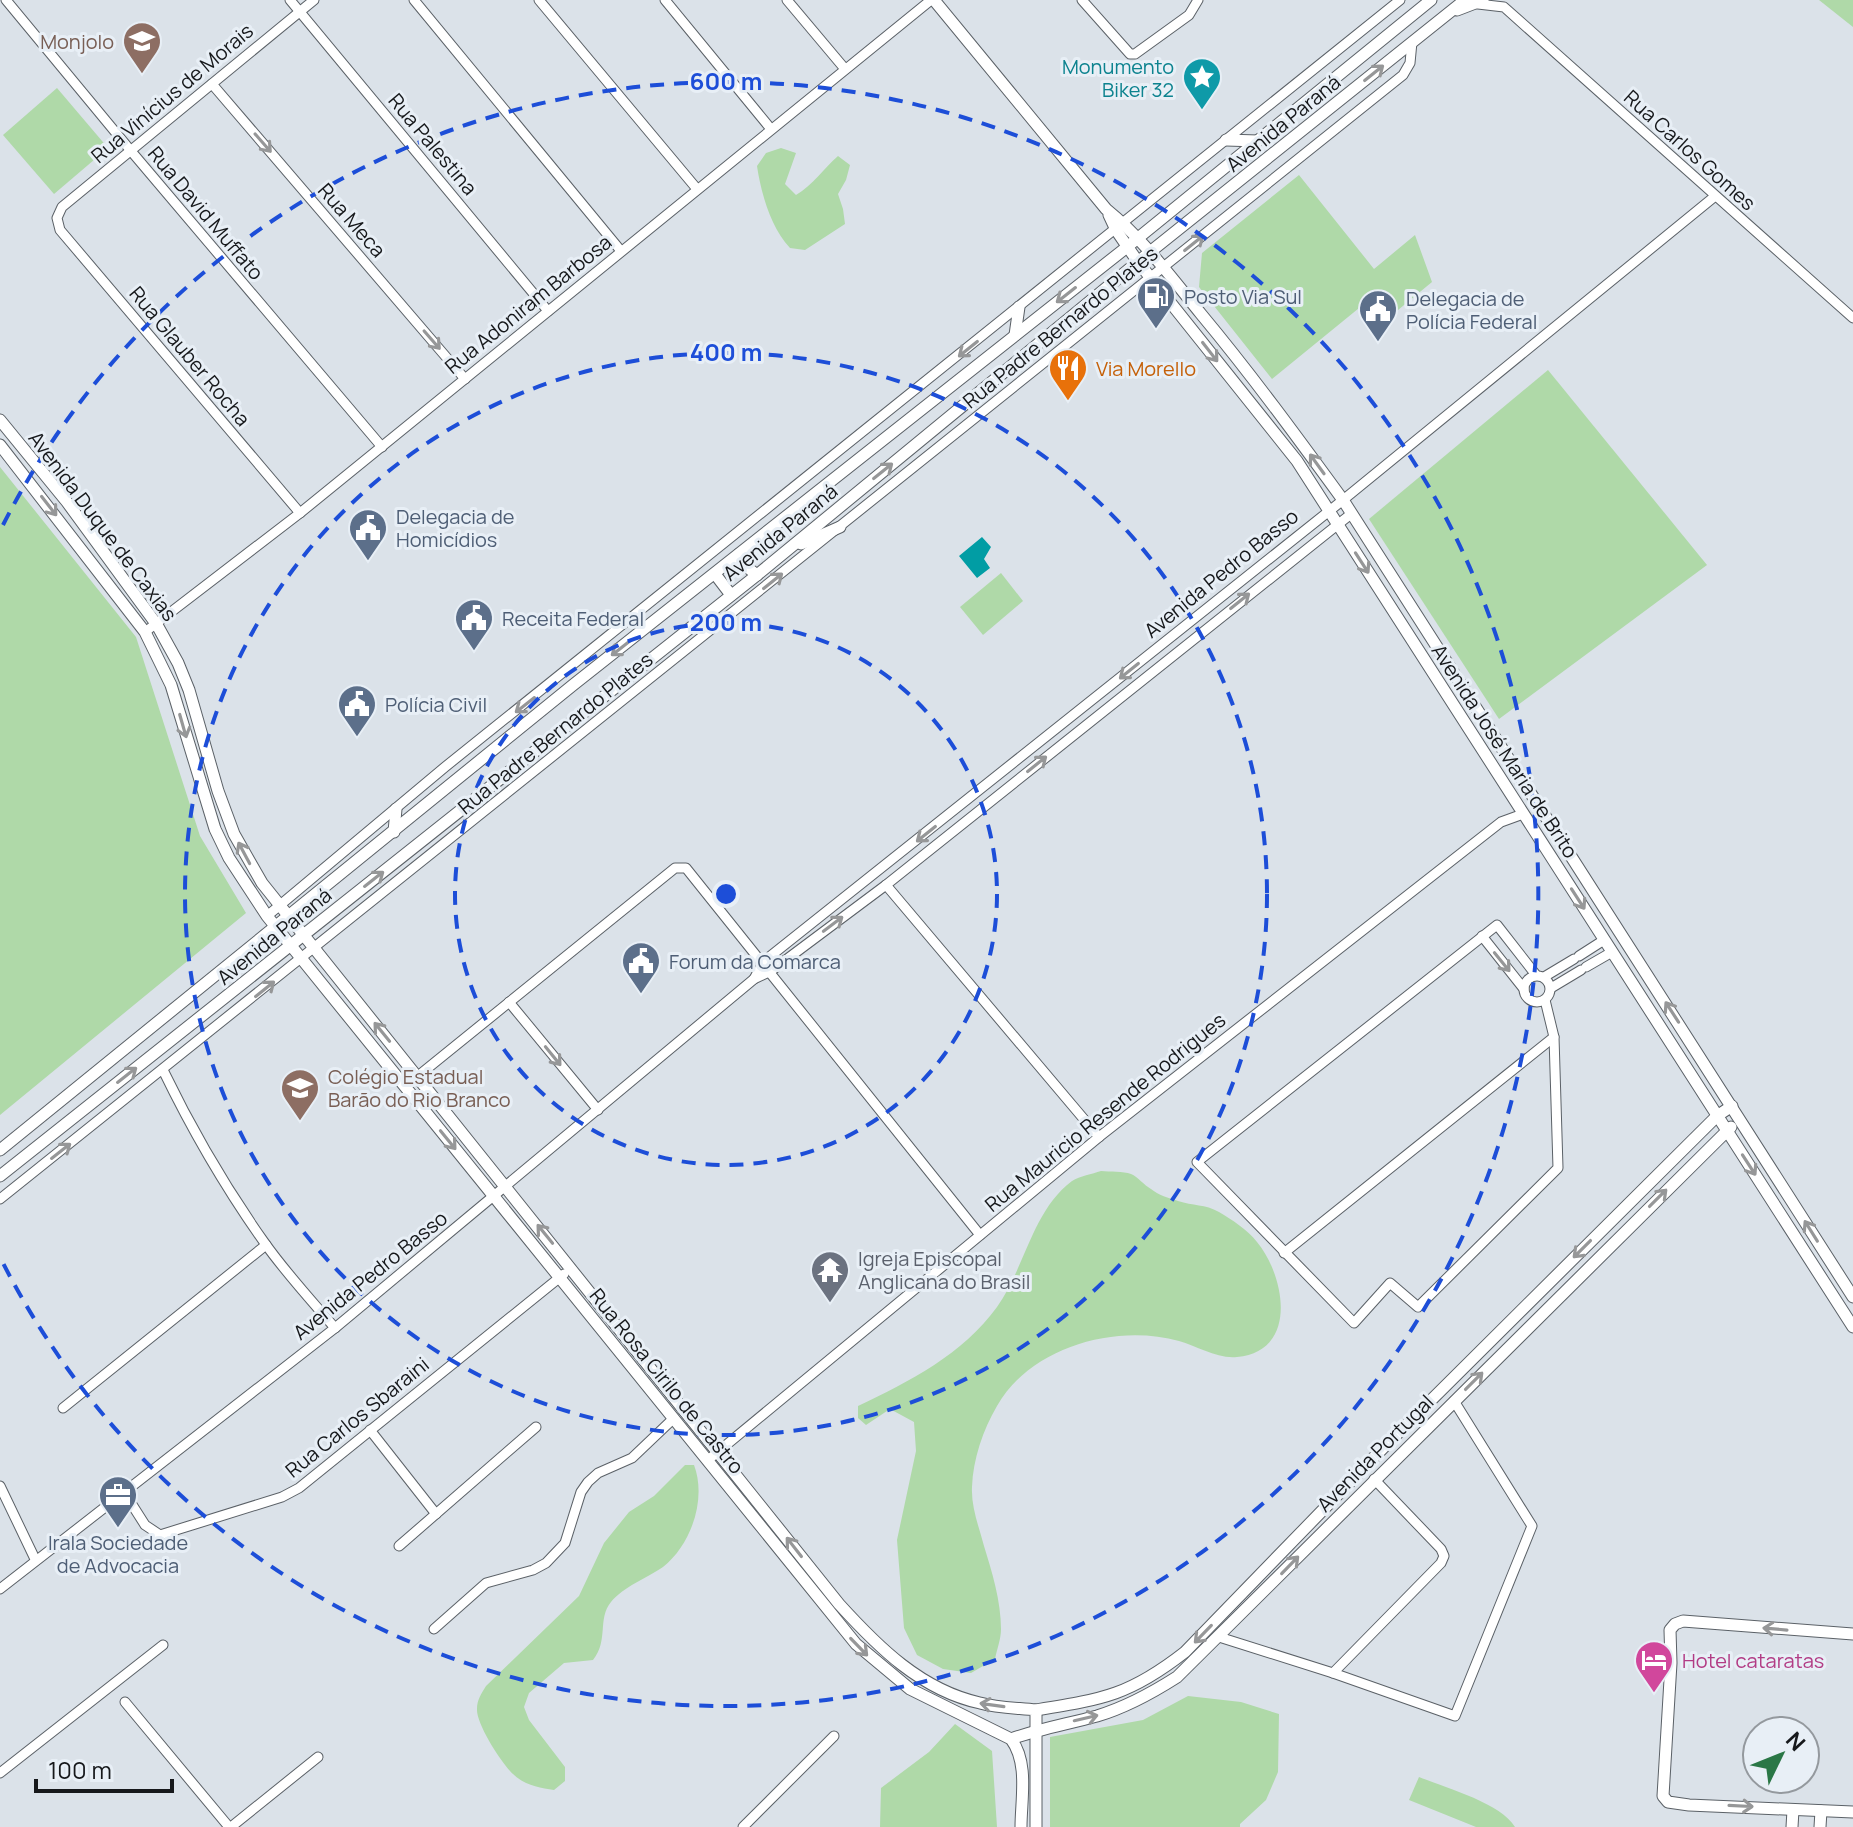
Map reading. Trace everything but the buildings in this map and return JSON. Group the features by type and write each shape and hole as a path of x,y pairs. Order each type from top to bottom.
{"main road":[{"name":"Avenida José Maria de Brito","path":"932,0 1120,226 1138,237 1163,267 1254,379 1343,500 1853,1296"},
{"name":"Avenida Paraná","path":"0,1150 573,685 1127,247 1431,0"},
{"name":"Avenida Paraná","path":"0,1176 757,575 1150,252 1465,0"},
{"path":"1449,13 1480,2"},
{"path":"1226,140 1258,141"},
{"name":"Avenida José Maria de Brito","path":"1120,226 1127,247 1138,262 1297,461 1853,1327"},
{"path":"1015,335 1019,307"},
{"path":"1237,387 1249,386 1254,379"},
{"name":"Avenida Duque de Caxias","path":"0,420 67,502 157,625 189,690 218,791 248,861 288,917 593,1294"},
{"name":"Avenida Duque de Caxias","path":"0,445 145,632 171,685 215,829 229,858 276,928"},
{"path":"783,553 840,527"},
{"path":"739,554 743,564 757,575"},
{"path":"715,574 731,595"},
{"path":"394,832 396,809"},
{"name":"Rua Rosa Cirilo de Castro","path":"276,928 828,1612 865,1653 910,1689 1011,1739"},
{"name":"Avenida Portugal","path":"593,1294 839,1604 868,1636 917,1676 982,1704 1036,1710 1101,1700 1127,1691 1185,1652 1417,1413 1717,1116 1732,1106"},
{"name":"Avenida Portugal","path":"1011,1739 1143,1699 1177,1677 1726,1130 1741,1121"},
{"path":"581,1303 593,1294"},
{"path":"828,1612 839,1604"},
{"path":"1853,1634 1683,1621 1675,1624 1670,1630 1663,1796 1668,1802 1679,1804 1853,1812"},
{"path":"910,1689 917,1676"},
{"path":"1036,1710 1036,1827"},
{"path":"1011,1739 1022,1760 1021,1827"},
{"path":"1792,1827 1793,1810"},
{"path":"1820,1827 1821,1811"}],"street":[{"name":"Rua David Muffato","path":"6,0 382,447"},
{"name":"Rua Palestina","path":"290,0 548,311"},
{"name":"Rua Vinícius de Morais","path":"57,218 62,207 314,0"},
{"path":"414,0 621,251"},
{"path":"539,0 697,189"},
{"path":"665,0 771,129"},
{"path":"787,0 845,69"},
{"name":"Rua Adoniram Barbosa","path":"145,632 300,513 932,0"},
{"path":"1082,0 1126,52 1135,54 1189,15 1198,0"},
{"name":"Avenida Paraná","path":"267,916 1400,0"},
{"name":"Rua Carlos Gomes","path":"1480,2 1503,4 1714,197 1853,318"},
{"name":"Rua Padre Bernardo Plates","path":"0,1199 1403,75 1410,63 1412,42"},
{"name":"Rua Meca","path":"212,84 465,379"},
{"name":"Avenida Pedro Basso","path":"754,979 763,962 1343,500 1714,197"},
{"name":"Rua Glauber Rocha","path":"57,218 60,230 300,513"},
{"name":"Avenida Pedro Basso","path":"0,1589 335,1328 754,979 771,971 886,885 1351,514"},
{"name":"Rua Mauricio Resende Rodrigues","path":"708,1460 1099,1137 1501,822 1523,814"},
{"path":"418,1076 675,868 686,868 980,1235"},
{"path":"886,885 1099,1137"},
{"path":"1551,988 1497,925 1197,1162 1354,1323 1390,1283 1418,1307 1558,1168 1554,1037 1545,1000 1551,988 1612,952"},
{"path":"1482,936 1524,989 1526,997 1533,1002 1545,1000"},
{"path":"1524,989 1526,981 1574,959 1604,940"},
{"path":"1574,959 1581,970"},
{"path":"509,1002 598,1110"},
{"path":"1284,1253 1554,1037"},
{"path":"163,1070 192,1129 266,1245 335,1328"},
{"path":"63,1408 266,1245"},
{"name":"Rua Carlos Sbaraini","path":"124,1492 145,1525 160,1535 282,1497 299,1488 572,1268"},
{"path":"1839,1305 1853,1296"},
{"path":"1219,1637 1455,1716 1532,1526 1454,1401"},
{"path":"434,1629 486,1583 533,1570 546,1563 565,1543 581,1492 588,1482 598,1473 632,1458 674,1418"},
{"path":"399,1546 536,1427"},
{"path":"370,1430 436,1514"},
{"path":"1333,1673 1441,1563 1444,1556 1441,1549 1374,1479"},
{"path":"0,1486 35,1559"},
{"path":"0,1773 163,1645"},
{"path":"125,1702 230,1827 318,1757"},
{"path":"743,1827 834,1736"}],"green space":[{"path":"1819,0 1853,0 1853,27"},
{"path":"57,88 108,148 54,194 3,135"},
{"path":"781,148 796,153 785,184 796,195 838,156 850,165 838,194 845,224 805,250 790,248 783,240 772,220 761,187 757,166 766,153"},
{"path":"1299,175 1374,269 1415,235 1432,282 1381,324 1364,304 1272,379 1199,287 1202,253"},
{"path":"1548,370 1707,565 1499,719 1369,519"},
{"path":"0,467 136,637 200,836 246,913 0,1115"},
{"path":"1001,573 1023,601 983,635 960,607"},
{"path":"1101,1171 1131,1174 1160,1195 1219,1212 1249,1233 1267,1256 1274,1273 1281,1310 1278,1327 1270,1341 1257,1352 1237,1357 1222,1356 1154,1336 1102,1338 1052,1355 1030,1368 1012,1386 997,1406 983,1435 972,1487 976,1517 998,1597 1001,1618 999,1644 995,1659 971,1673 943,1669 917,1655 904,1628 897,1540 916,1451 914,1422 890,1409 866,1425 858,1418 858,1406 915,1377 968,1339 1007,1292 1038,1224 1058,1193 1075,1179"},
{"path":"685,1465 694,1465 699,1492 694,1520 681,1547 663,1567 611,1602 605,1615 601,1645 593,1660 564,1663 529,1693 524,1707 529,1720 565,1767 565,1781 554,1790 522,1781 503,1762 485,1734 477,1709 481,1694 579,1596 604,1543 629,1512 654,1496"},
{"path":"1188,1696 1241,1702 1279,1714 1278,1772 1266,1800 1240,1827 1050,1827 1050,1737 1143,1720"},
{"path":"955,1724 992,1751 997,1827 880,1827 881,1788 929,1752"},
{"path":"1419,1777 1486,1804 1508,1818 1515,1827 1476,1827 1409,1800"}],"water":[{"path":"982,537 991,547 984,559 990,568 977,578 959,556"}],"place":[{"name":"Monjolo","path":"142,75"},
{"name":"Monumento Biker 32","path":"1202,111"},
{"name":"Posto Via Sul","path":"1156,330"},
{"name":"Delegacia de Polícia Federal","path":"1378,343"},
{"name":"Via Morello","path":"1068,402"},
{"name":"Delegacia de Homicídios","path":"368,562"},
{"name":"Receita Federal","path":"474,652"},
{"name":"Polícia Civil","path":"357,738"},
{"name":"Forum da Comarca","path":"641,995"},
{"name":"Colégio Estadual Barão do Rio Branco","path":"300,1122"},
{"name":"Igreja Episcopal Anglicana do Brasil","path":"830,1304"},
{"name":"Irala Sociedade de Advocacia","path":"118,1529"},
{"name":"Hotel cataratas","path":"1654,1694"}]}
